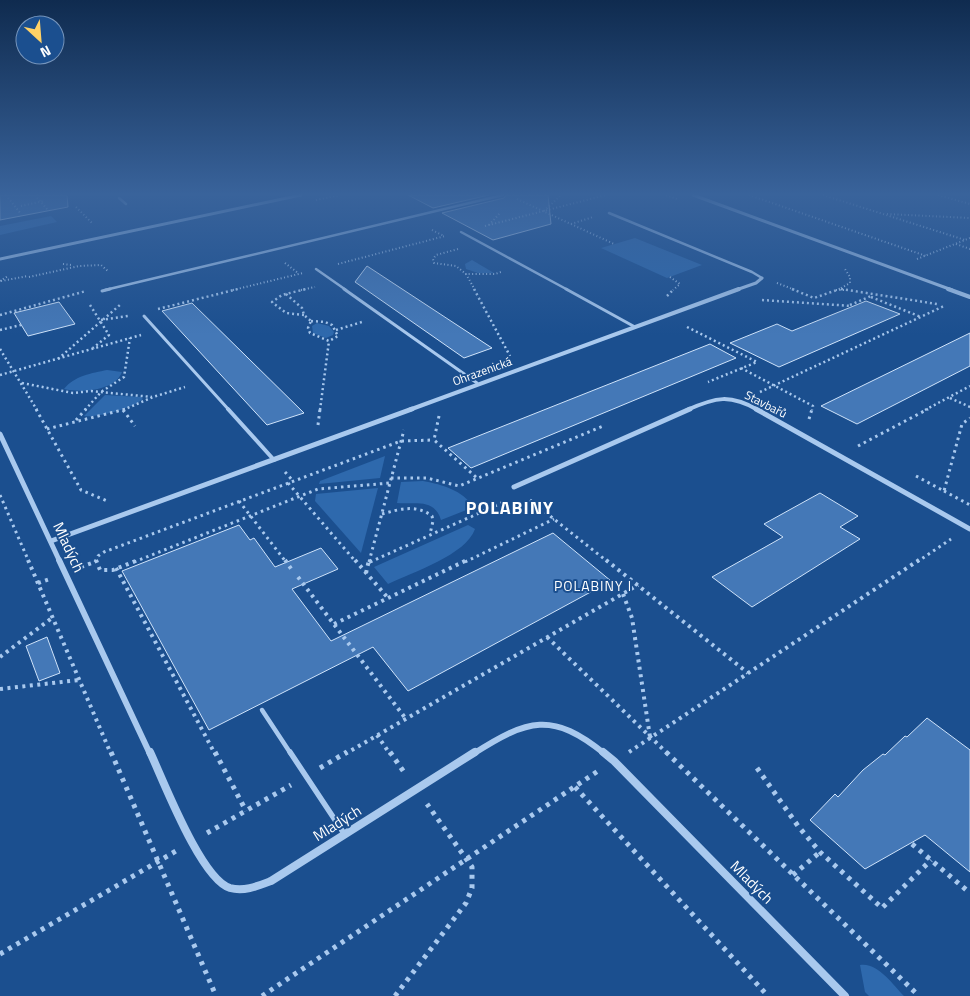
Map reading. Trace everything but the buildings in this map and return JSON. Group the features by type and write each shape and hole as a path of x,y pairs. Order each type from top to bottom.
{"street":[{"path":"0,259 82,241"},
{"path":"819,241 970,297"},
{"name":"Ohrazenická","path":"51,541 384,420 477,383 756,283 761,277"},
{"name":"Stavbařů","path":"514,486 703,402 718,398 742,401 969,528"},
{"name":"Mladých","path":"0,434 192,842 205,867 218,883 231,889 252,889 272,881 513,730 531,725 566,726 584,736 614,761 845,996"}],"lane":[{"path":"102,291 311,241"},
{"path":"677,241 761,277"},
{"path":"480,242 635,327"},
{"path":"316,269 477,383"},
{"path":"144,316 274,460"},
{"path":"262,710 345,835"}],"path":[{"path":"150,311 424,241"},
{"path":"608,241 614,244"},
{"path":"884,241 926,256"},
{"path":"909,262 962,241"},
{"path":"480,242 436,255 433,259 434,262 441,265 457,266 466,274 514,363"},
{"path":"956,244 970,248"},
{"path":"0,282 79,266"},
{"path":"466,274 495,274 524,266"},
{"path":"29,277 32,281"},
{"path":"742,401 946,306 840,289 814,298 761,277"},
{"path":"304,315 286,313 272,302 286,294 334,282"},
{"path":"58,359 130,296 122,287"},
{"path":"92,350 109,335 88,298 102,291"},
{"path":"286,294 302,308 304,315 311,321 325,322 334,327 338,336 329,341"},
{"path":"761,300 851,306 871,295"},
{"path":"871,295 921,317"},
{"path":"101,320 133,315"},
{"path":"665,316 756,362 741,368 813,406 808,418 817,423"},
{"path":"311,321 308,328 310,333 329,341"},
{"path":"0,330 21,325"},
{"path":"0,375 156,331"},
{"path":"76,420 101,392 124,376 130,338"},
{"path":"317,433 329,341"},
{"path":"0,349 12,371 22,383 81,490"},
{"path":"47,429 76,420 123,410 153,397 202,382"},
{"path":"22,383 73,393 101,392 153,397"},
{"path":"840,456 970,386"},
{"path":"434,440 443,396"},
{"path":"949,398 970,407"},
{"path":"366,573 411,408"},
{"path":"123,410 135,426"},
{"path":"944,491 962,424 970,418"},
{"path":"477,478 434,440 402,441 104,552 95,560 100,570 116,568 318,489 391,480 427,478 459,486 494,471 748,672"},
{"path":"851,441 868,450"},
{"path":"910,473 970,505"},
{"path":"288,483 388,598"},
{"path":"369,562 523,494"},
{"path":"0,495 216,996"},
{"path":"239,501 292,570"},
{"path":"382,514 411,507 419,508 432,516 430,534"},
{"path":"334,624 554,519"},
{"path":"262,996 466,858 969,528"},
{"path":"116,568 246,811"},
{"path":"298,577 406,719"},
{"path":"0,954 638,585"},
{"path":"623,594 632,618 650,737"},
{"path":"0,657 52,618"},
{"path":"547,637 919,996"},
{"path":"0,688 79,680"},
{"path":"757,768 798,826 820,852 882,908 931,860"},
{"path":"575,786 768,996"},
{"path":"912,844 970,893"},
{"path":"793,875 820,852"},
{"path":"395,996 466,903 474,877 472,867 466,858"}],"shaded area":[{"path":"623,241 644,241 702,265 667,278 601,248"},
{"path":"472,260 494,273 478,273 466,269 465,264"},
{"path":"317,323 329,326 334,332 333,335 326,338 313,333 312,326"},
{"path":"107,370 122,372 118,378 105,387 79,391 64,389 78,378"},
{"path":"105,395 141,397 143,399 115,412 84,416"},
{"path":"385,456 380,478 319,484 320,481"},
{"path":"423,481 438,484 458,492 474,507 441,520 438,513 428,505 397,503 401,482"},
{"path":"378,488 361,553 315,501 316,494"},
{"path":"468,525 475,529 470,538 461,547 438,562 388,584 374,567"},
{"path":"860,965 867,965 879,971 904,996 869,996 865,992"}],"district":[{"name":"POLABINY","path":"510,507"},
{"name":"POLABINY I","path":"593,585"}]}
